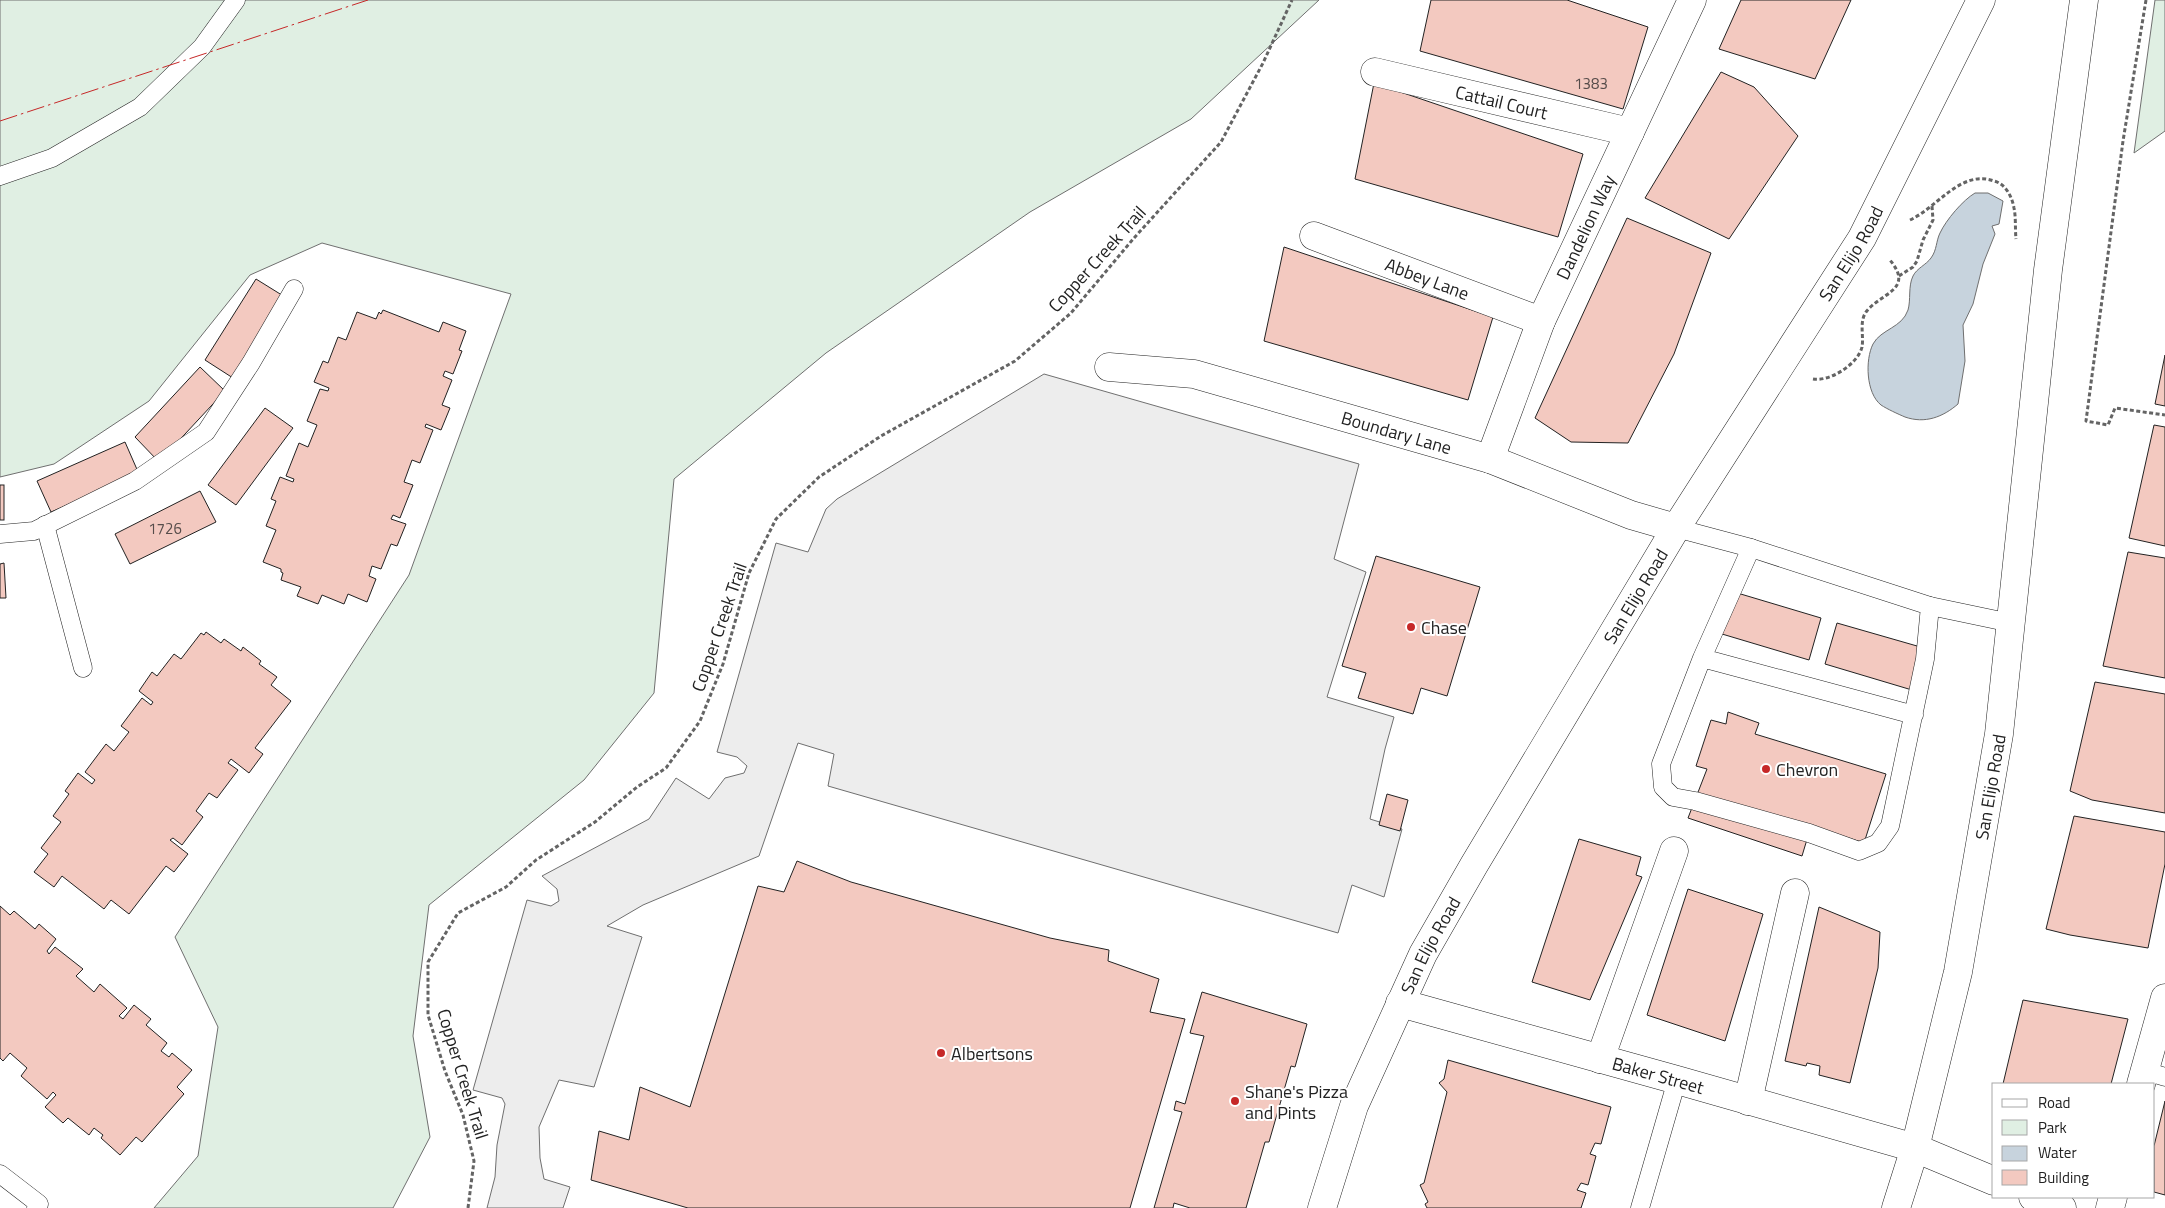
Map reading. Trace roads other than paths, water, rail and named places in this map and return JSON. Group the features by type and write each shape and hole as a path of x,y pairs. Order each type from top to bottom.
{"street":[{"name":"Dandelion Way","path":"1490,459 1541,321 1692,0"},
{"name":"San Elijo Road","path":"1322,1208 1354,1106 1423,954 1474,865 1676,528 1862,238 1981,0"},
{"name":"San Elijo Road","path":"1896,1208 1914,1148 1958,972 1999,734 2048,270 2084,0"},
{"name":"Cattail Court","path":"1374,72 1630,132"},
{"name":"Abbey Lane","path":"1314,236 1541,321"},
{"name":"Boundary Lane","path":"1109,367 1194,374 1490,459 1630,515 1676,528"},
{"path":"1600,1059 1674,851"},
{"path":"1748,1101 1795,893"},
{"path":"2150,1077 2165,998"},
{"name":"Baker Street","path":"1400,1003 1914,1148 1992,1181"},
{"path":"2036,1198 2062,1208"}],"lane":[{"path":"0,176 52,158 140,107 202,47 236,0"},
{"path":"0,534 34,531 135,481 206,432 251,363 294,289"},
{"path":"45,525 83,668"},
{"path":"1676,528 1751,548 1930,606 2011,623"},
{"path":"1751,548 1702,658 1661,764 1663,787 1674,797 1696,801 1809,833 1859,851 1878,843 1890,826 1925,659 1930,606"},
{"path":"1702,658 1914,715"},
{"path":"1640,1208 1677,1080"},
{"path":"0,1174 39,1204 36,1208"}],"water":[{"path":"1975,193 1988,193 2003,201 1999,224 1992,226 1995,234 1983,264 1973,304 1963,325 1965,361 1958,404 1940,416 1933,418 1920,420 1905,417 1881,405 1872,393 1868,376 1870,351 1881,335 1905,316 1909,306 1913,276 1933,255 1940,233 1951,216 1965,200"}],"place":[{"name":"Chase","path":"1411,627"},
{"name":"Chevron","path":"1766,769"},
{"name":"Albertsons","path":"941,1053"},
{"name":"Shane's Pizza and Pints","path":"1235,1101"}]}
